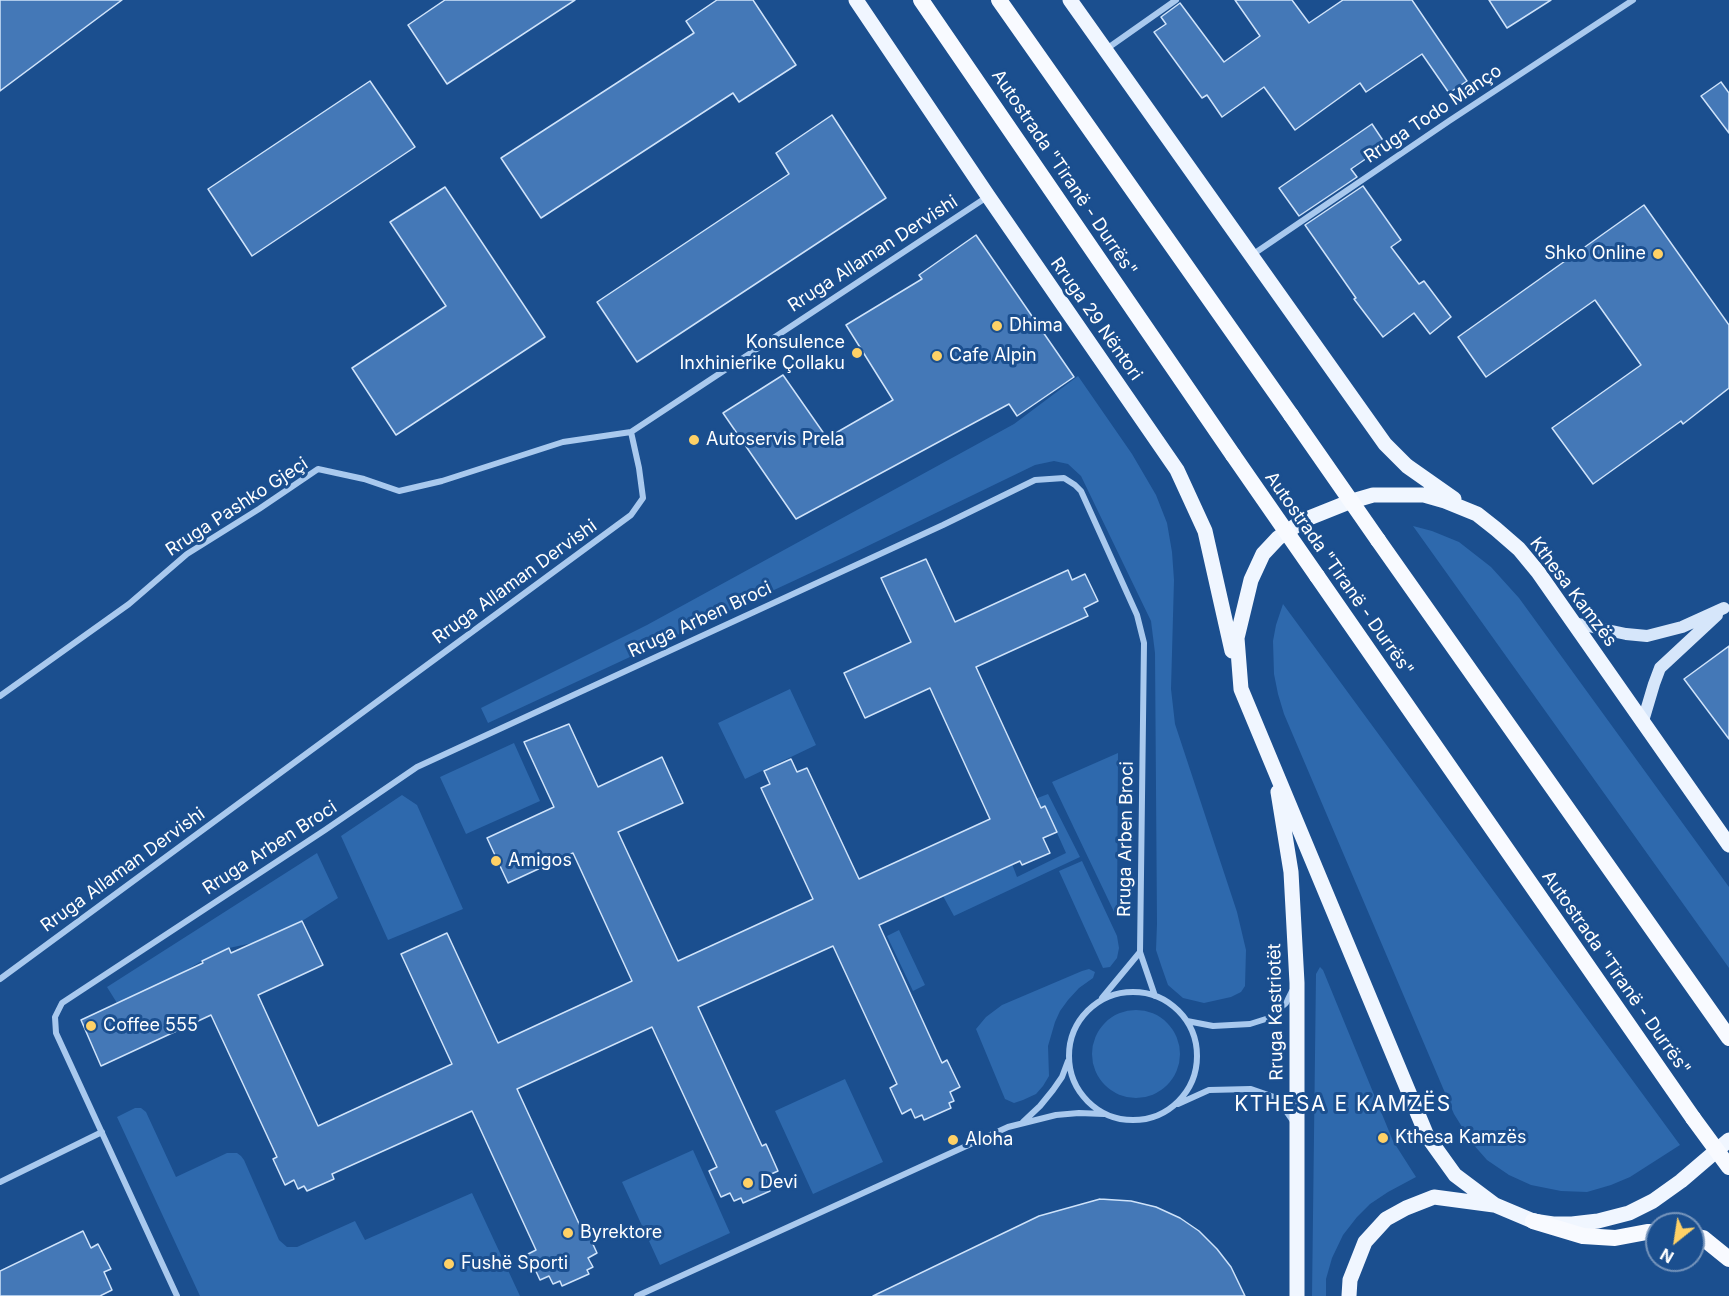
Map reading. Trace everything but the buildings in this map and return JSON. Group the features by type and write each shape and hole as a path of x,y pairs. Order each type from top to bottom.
{"highway":[{"name":"Autostrada \"Tiranë - Durrës\"","path":"921,0 1233,455 1729,1167"},
{"path":"999,0 1729,1038"},
{"path":"1533,1221 1582,1236 1615,1238 1645,1234"},
{"path":"1705,1240 1729,1259"}],"main road":[{"name":"Rruga 29 Nëntori","path":"856,0 1177,470 1205,531 1241,688"},
{"path":"1070,0 1386,444 1407,466 1477,514"},
{"name":"Kthesa Kamzës","path":"1729,845 1538,572 1519,549 1477,514 1424,495 1373,495 1341,504 1304,520 1278,538 1263,554 1251,580 1237,638 1241,688 1427,1136 1455,1175 1495,1205 1533,1221 1553,1224 1598,1221 1629,1213 1653,1201 1681,1181 1729,1140"},
{"path":"1574,623 1647,636 1683,627 1726,606"},
{"path":"1643,721 1660,668 1726,606"},
{"name":"Rruga Kastriotët","path":"1273,766 1291,872 1297,982 1297,1296"},
{"path":"1349,1296 1350,1280 1365,1242 1386,1219 1434,1197 1495,1205"}],"street":[{"path":"1105,50 1176,0"},
{"name":"Rruga Todo Manço","path":"1252,255 1633,0"},
{"name":"Rruga Allaman Dervishi","path":"0,979 631,515 643,498 631,432 988,196"},
{"name":"Rruga Pashko Gjeçi","path":"0,696 129,604 187,554 318,469 364,478 399,491 442,481 563,442 631,432"},
{"name":"Rruga Arben Broci","path":"177,1296 56,1033 55,1017 62,1003 325,830 417,766 943,525 1035,480 1064,478 1081,491 1137,615 1144,643 1140,952 1155,996"},
{"path":"1023,1122 1040,1106 1062,1077 1076,1025 1086,1010 1101,999 1140,952"},
{"path":"1187,1021 1213,1026 1250,1024 1269,1018 1286,1003 1297,982"},
{"path":"1101,999 1119,993 1137,991 1155,996 1174,1006 1187,1021 1195,1038 1197,1056 1195,1074 1187,1090 1175,1105"},
{"path":"1068,1060 1073,1082 1086,1101 1104,1114"},
{"path":"638,1296 1023,1122 1079,1113 1104,1114 1122,1120 1141,1120 1159,1115 1209,1090 1251,1089 1277,1098 1297,1126"},
{"path":"0,1182 102,1132"}],"shaded area":[{"path":"1078,376 1132,454 1156,495 1167,523 1174,580 1171,689 1175,724 1237,912 1246,950 1245,986 1241,992 1231,997 1204,1003 1183,998 1168,985 1156,950 1155,653 1151,621 1081,476 1068,464 1054,461 1035,465 845,557 488,723 481,708 647,625 1014,424"},
{"path":"1413,526 1459,542 1491,567 1519,598 1729,887 1729,968"},
{"path":"1283,604 1680,1145 1630,1177 1587,1192 1561,1191 1531,1185 1509,1175 1487,1160 1472,1143 1454,1114 1284,714 1274,674 1273,641"},
{"path":"790,689 816,745 745,779 718,723"},
{"path":"514,743 540,801 466,834 440,777"},
{"path":"1118,753 1117,918 1052,782"},
{"path":"1048,794 1080,857 954,916 943,896 1012,864 1017,877 1066,853 1045,806 1039,808 1035,799"},
{"path":"402,795 417,805 463,909 388,940 341,836"},
{"path":"317,853 338,898 302,921 257,942 229,948 117,1003 107,987"},
{"path":"1082,861 1117,936 1119,948 1117,958 1110,967 1103,968 1059,871"},
{"path":"899,930 925,985 913,991 887,936"},
{"path":"1320,967 1393,1141 1416,1177 1370,1204 1357,1217 1343,1235 1332,1258 1326,1279 1326,1296 1312,1296 1316,974"},
{"path":"1089,969 1095,972 1093,978 1068,1000 1055,1022 1048,1046 1049,1076 1043,1086 1036,1094 1023,1100 1014,1103 1005,1099 976,1029 986,1017 1002,1005"},
{"path":"1136,1010 1153,1014 1167,1023 1176,1037 1180,1054 1176,1071 1167,1085 1153,1094 1136,1098 1119,1094 1105,1085 1096,1071 1092,1054 1096,1037 1105,1023 1119,1014"},
{"path":"845,1079 883,1162 813,1194 775,1111"},
{"path":"135,1108 141,1108 146,1112 176,1177 227,1153 237,1153 241,1156 279,1240 287,1247 297,1247 355,1221 365,1240 472,1193 520,1296 200,1296 117,1117"},
{"path":"693,1150 730,1233 660,1265 622,1182"}],"place":[{"name":"Shko Online","path":"1658,254"},
{"name":"Dhima","path":"997,326"},
{"name":"Konsulence Inxhinierike Çollaku","path":"857,353"},
{"name":"Cafe Alpin","path":"937,356"},
{"name":"Autoservis Prela","path":"694,440"},
{"name":"Amigos","path":"496,861"},
{"name":"Coffee 555","path":"91,1026"},
{"name":"Kthesa Kamzës","path":"1383,1138"},
{"name":"Aloha","path":"953,1140"},
{"name":"Devi","path":"748,1183"},
{"name":"Byrektore","path":"568,1233"},
{"name":"Fushë Sporti","path":"449,1264"}],"district":[{"name":"KTHESA E KAMZËS","path":"1343,1105"}]}
